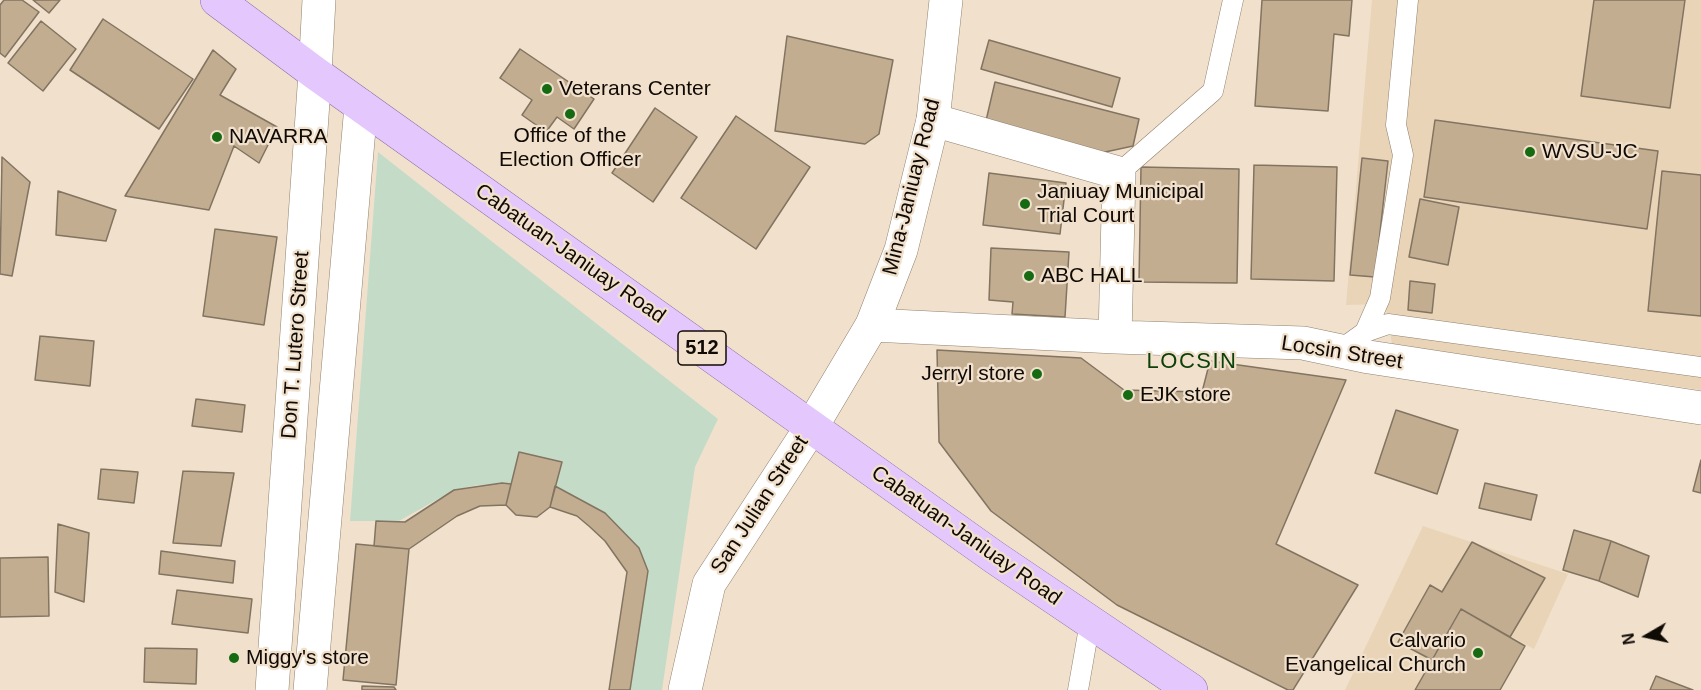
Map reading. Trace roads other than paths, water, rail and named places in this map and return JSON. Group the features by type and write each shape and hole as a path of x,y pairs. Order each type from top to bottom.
{"main road":[{"name":"Cabatuan-Janiuay Road","path":"218,0 315,73 994,557 1191,690"}],"street":[{"name":"Don T. Lutero Street","path":"272,690 319,0"},
{"name":"Mina-Janiuay Road","path":"812,426 872,325 901,250 933,120 946,0"},
{"name":"Don T. Lutero Street","path":"310,690 361,105"},
{"path":"933,120 1119,173 1116,337"},
{"name":"Locsin Street","path":"872,325 1116,337 1303,343 1352,341 1369,357 1701,408"},
{"name":"San Julian Street","path":"685,690 709,584 812,426"}],"lane":[{"path":"1119,173 1214,91 1233,0"},
{"path":"1352,341 1380,298 1403,155 1396,125 1408,0"},
{"path":"1352,341 1388,324 1701,367"},
{"path":"1078,690 1090,622"}],"place":[{"name":"Veterans Center","path":"547,89"},
{"name":"Office of the Election Officer","path":"570,114"},
{"name":"NAVARRA","path":"217,137"},
{"name":"WVSU-JC","path":"1530,152"},
{"name":"Janiuay Municipal Trial Court","path":"1025,204"},
{"name":"ABC HALL","path":"1029,276"},
{"name":"Jerryl store","path":"1037,374"},
{"name":"EJK store","path":"1128,395"},
{"name":"Calvario Evangelical Church","path":"1478,653"},
{"name":"Miggy's store","path":"234,658"}],"district":[{"name":"LOCSIN","path":"1192,362"}]}
